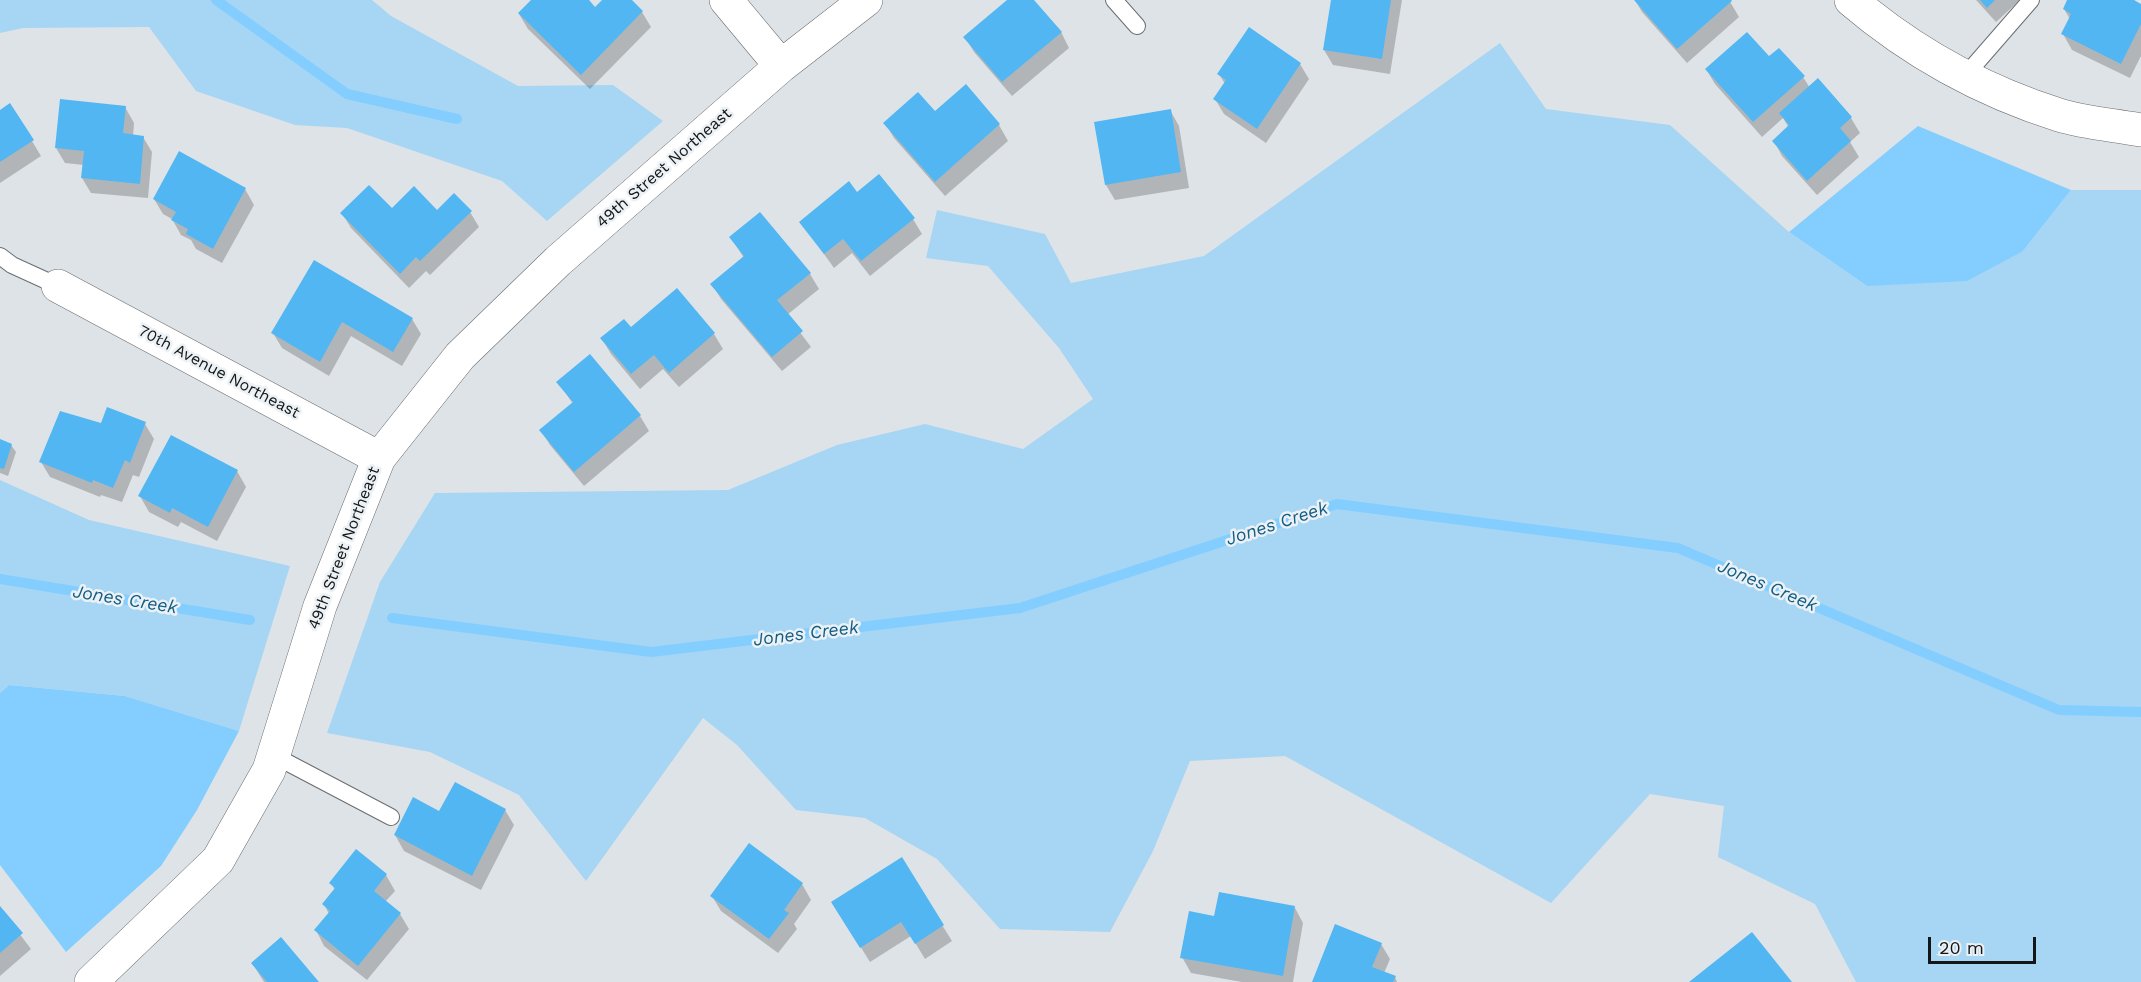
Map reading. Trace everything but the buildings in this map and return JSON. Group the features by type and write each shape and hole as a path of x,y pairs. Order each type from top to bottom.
{"street":[{"path":"726,0 781,66"},
{"name":"49th Street Northeast","path":"91,982 218,860 269,770 320,606 379,458 460,356 558,261 781,66 866,0"},
{"path":"1851,0 1885,28 1964,77 2061,116 2141,130"},
{"name":"70th Avenue Northeast","path":"58,286 379,458"}],"lane":[{"path":"1114,0 1137,26"},
{"path":"1964,77 2031,0"},
{"path":"0,255 12,265 58,286"},
{"path":"273,755 391,817"}],"shaded area":[{"path":"0,0 372,0 391,16 518,86 613,85 663,121 547,221 502,181 347,128 295,125 196,91 149,27 23,28 0,33"},
{"path":"1500,43 1546,109 1670,125 1789,232 1867,286 2023,251 2071,190 2141,190 2141,982 1856,982 1815,904 1718,857 1724,806 1650,794 1551,903 1285,756 1190,761 1153,851 1110,932 1000,929 937,859 865,818 796,810 737,745 703,718 586,881 519,795 430,752 327,733 380,582 435,493 728,490 837,445 925,424 1023,449 1093,399 1059,348 988,266 926,258 937,210 1045,234 1071,283 1204,256"},
{"path":"1918,126 2071,190 2023,251 1967,281 1867,286 1789,232"},
{"path":"0,480 89,520 290,566 239,731 125,696 9,685 0,693"},
{"path":"9,685 125,696 239,731 197,810 161,866 66,952 0,865 0,693"}],"waterway":[{"path":"216,0 347,94 457,119"},
{"name":"Jones Creek","path":"392,618 651,652 1020,608 1337,504 1678,548 2059,710 2141,712"},
{"name":"Jones Creek","path":"0,579 250,620"}]}
